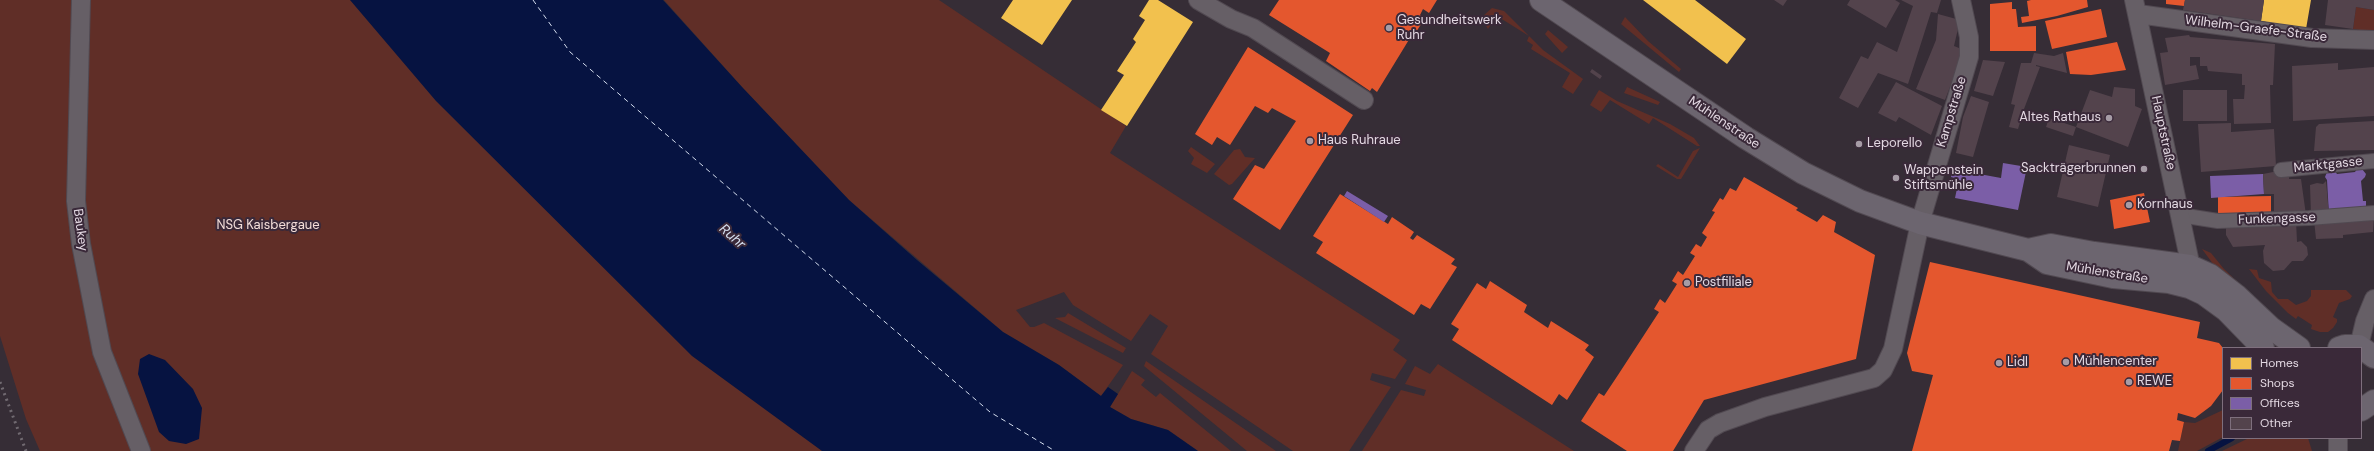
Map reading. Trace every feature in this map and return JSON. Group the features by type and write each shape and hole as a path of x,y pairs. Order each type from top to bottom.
{"main road":[{"name":"Mühlenstraße","path":"1541,0 1741,134 1803,173 1860,201 1920,223 2028,250 2050,245 2094,253 2189,277"},
{"path":"2189,277 2204,294 2226,310 2262,347"},
{"path":"2189,277 2215,279 2237,296 2271,328 2298,347"}],"street":[{"name":"Baukey","path":"81,0 76,202 82,244 102,352 141,451"},
{"path":"1198,0 1231,19 1253,28 1364,100"},
{"name":"Kampstraße","path":"1920,223 1970,49 1961,0"},
{"name":"Wilhelm-Graefe-Straße","path":"2136,7 2312,38 2374,40"},
{"name":"Hauptstraße","path":"2136,7 2180,215 2189,277"},
{"name":"Marktgasse","path":"2281,170 2374,161"},
{"name":"Funkengasse","path":"2180,215 2218,220 2316,218 2374,213"},
{"path":"1694,451 1708,430 1720,423 1765,407 1874,378 1884,370 1893,349 1920,223"},
{"path":"2358,347 2365,321 2374,299"},
{"path":"2338,439 2338,451"}],"green space":[{"name":"NSG Kaisbergaue","path":"0,0 412,0 849,451 40,451 26,419 0,336"},
{"path":"664,0 939,0 1126,126 1110,153 1400,340 1393,350 1407,360 1395,379 1372,373 1370,380 1391,387 1349,451 1293,451 1151,354 1168,326 1150,314 1131,341 1073,305 1064,292 1016,310 1030,327 1044,323 1123,365 1101,396 1059,365 1003,332 849,200 742,87"},
{"path":"2356,7 2374,10 2374,32 2353,29"},
{"path":"1492,8 1504,11 1529,36 1497,16 1488,29 1483,21 1483,16"},
{"path":"1625,17 1648,41 1681,69 1679,72 1621,24"},
{"path":"1548,30 1568,47 1562,53 1545,34"},
{"path":"1529,36 1543,50 1583,79 1573,94 1562,87 1570,73 1531,49 1533,45 1527,41"},
{"path":"1627,87 1660,102 1658,105 1624,93"},
{"path":"1599,90 1617,101 1670,124 1694,138 1700,146 1697,146 1653,118 1649,124 1610,100 1601,112 1590,105"},
{"path":"1191,147 1215,164 1207,173 1191,164 1194,158 1188,151"},
{"path":"1700,148 1681,179 1677,179 1656,166 1658,164 1678,177 1693,151"},
{"path":"1240,149 1245,157 1255,158 1232,184 1229,185 1214,174 1234,150"},
{"path":"2202,249 2211,253 2224,269 2271,314 2219,272"},
{"path":"2249,269 2257,270 2259,278 2271,282 2272,292 2278,299 2288,299 2296,305 2307,301 2311,296 2311,290 2346,290 2352,296 2350,299 2339,303 2333,317 2337,319 2337,322 2333,328 2328,332 2320,332 2311,329 2312,325 2298,316 2296,319 2288,313 2266,291"},
{"path":"1068,313 1126,348 1123,353 1055,318 1065,317"},
{"path":"1146,361 1276,451 1247,451 1144,366"},
{"path":"1438,364 1574,451 1362,451 1401,390 1424,396 1426,390 1405,384 1415,366 1430,374"},
{"path":"1132,371 1145,380 1141,385 1156,397 1160,393 1231,451 1198,451 1168,430 1131,419 1110,407"},
{"path":"2222,410 2222,438 2197,451 2178,451 2184,422 2195,423"},
{"path":"2247,439 2308,439 2312,451 2222,451"}],"water":[{"name":"Ruhr","path":"350,0 663,0 742,87 849,200 917,260 1003,332 1059,365 1101,396 1108,387 1118,394 1110,407 1131,419 1168,430 1198,451 822,451 692,356 436,101"},
{"path":"149,354 165,360 193,389 202,408 199,439 186,444 169,441 159,432 138,374 140,359"}],"building: Homes":[{"path":"1013,0 1072,0 1042,45 1001,18"},
{"path":"1149,0 1158,0 1193,22 1127,126 1101,110 1124,75 1117,71 1136,42 1133,39 1145,20 1139,16"},
{"path":"1643,0 1695,0 1746,39 1727,64"},
{"path":"2264,0 2311,0 2306,29 2261,21"}],"building: Shops":[{"path":"1279,0 1437,0 1429,13 1423,9 1420,15 1425,18 1411,40 1410,38 1377,92 1372,88 1370,91 1326,61 1330,53 1269,15"},
{"path":"2087,0 2088,7 2057,16 2022,23 2021,17 2029,16 2027,1"},
{"path":"2166,0 2185,0 2184,6 2166,4"},
{"path":"2012,2 2012,9 2016,9 2018,27 2036,26 2036,51 1990,51 1990,4"},
{"path":"2101,9 2107,37 2052,49 2045,21"},
{"path":"2117,42 2126,70 2091,75 2070,74 2066,52"},
{"name":"Haus Ruhraue","path":"1248,47 1353,115 1280,230 1233,199 1255,165 1264,169 1296,121 1272,108 1268,113 1255,106 1230,145 1217,137 1212,145 1195,134"},
{"path":"1744,177 1798,208 1796,210 1817,222 1823,215 1836,222 1834,232 1875,255 1856,359 1704,400 1673,451 1627,451 1581,421 1599,393 1604,396 1659,312 1654,309 1660,299 1665,303 1677,284 1672,281 1678,271 1683,275 1695,256 1690,253 1696,244 1701,247 1707,237 1702,233 1715,212 1712,211 1720,198 1723,200 1730,188 1736,191"},
{"name":"Kornhaus","path":"2144,193 2150,222 2114,229 2110,200"},
{"path":"1340,194 1388,224 1392,217 1414,232 1410,238 1413,240 1417,235 1455,259 1451,264 1457,267 1430,309 1421,304 1414,315 1316,253 1323,242 1313,236"},
{"path":"2271,196 2271,217 2218,218 2218,197"},
{"name":"Mühlencenter","path":"1930,262 2200,322 2197,338 2219,343 2222,347 2222,391 2211,406 2195,418 2178,413 2177,420 2184,422 2180,441 2172,440 2169,451 1912,451 1933,375 1912,371 1907,353"},
{"path":"1490,281 1527,305 1524,312 1548,328 1551,321 1589,345 1585,350 1594,357 1567,400 1559,394 1552,405 1452,340 1459,329 1451,324 1477,283 1486,289"}],"building: Offices":[{"path":"2003,163 2027,167 2018,210 1955,198 1959,179 1951,177 1952,169 2001,178"},
{"path":"2357,169 2362,169 2366,174 2361,181 2363,201 2366,201 2366,207 2329,215 2327,180 2325,177 2327,172 2334,170 2337,174 2355,172"},
{"path":"2263,174 2264,194 2211,198 2210,176"},
{"path":"1347,191 1388,216 1384,222 1344,196"}],"building: Other":[{"path":"1774,0 1787,0 1783,6"},
{"path":"1850,0 1895,0 1900,3 1886,28 1847,5"},
{"path":"1901,0 1941,0 1937,13 1931,12 1908,84 1878,73 1858,108 1839,98 1861,56 1868,59 1877,42 1897,52 1913,6"},
{"path":"2185,0 2264,0 2261,21 2183,10"},
{"path":"2328,0 2374,0 2374,10 2356,7 2353,29 2325,25"},
{"path":"1938,14 1960,20 1954,46 1964,50 1945,100 1916,89 1936,40"},
{"path":"2189,35 2190,37 2275,44 2273,85 2270,85 2271,123 2234,124 2233,99 2244,99 2245,85 2242,85 2242,74 2208,71 2207,66 2200,66 2200,57 2190,57 2190,66 2196,65 2199,79 2165,85 2160,53 2168,52 2165,38"},
{"path":"2034,53 2054,56 2063,53 2067,73 2036,65 2040,67 2018,129 2009,127 2015,105 2011,104 2021,63 2031,63"},
{"path":"1983,60 2005,62 1993,96 1974,91"},
{"path":"2338,63 2338,70 2374,67 2374,116 2293,121 2292,66"},
{"path":"1592,69 1602,76 1600,79 1590,72"},
{"path":"1896,82 1942,106 1931,135 1899,117 1896,122 1878,113"},
{"name":"Altes Rathaus","path":"2114,87 2135,89 2135,106 2142,109 2128,147 2076,127 2090,90 2112,97"},
{"path":"2183,90 2227,90 2227,121 2183,121"},
{"path":"1971,96 1989,102 1973,157 1956,153 1963,117"},
{"path":"2049,118 2076,127 2073,136 2046,127"},
{"path":"2374,121 2374,150 2314,151 2316,127 2319,124"},
{"path":"2231,123 2231,132 2274,129 2276,166 2201,172 2198,124"},
{"path":"2069,145 2110,155 2098,207 2057,197"},
{"path":"2273,172 2289,172 2289,179 2301,179 2306,215 2274,217 2274,194 2264,194 2263,174"},
{"path":"2326,181 2329,215 2311,215 2310,185 2317,183 2323,184"},
{"path":"2374,216 2373,232 2343,235 2343,238 2316,239 2314,220"},
{"path":"2296,220 2297,242 2301,241 2307,247 2308,255 2303,261 2292,261 2284,270 2273,271 2264,263 2263,251 2265,245 2233,247 2226,235 2226,223"}],"waterway":[{"path":"2208,451 2230,439"}],"ferry route":[{"path":"533,0 570,52 990,412 1055,451"}],"railway":[{"path":"0,382 26,451"}],"place":[{"name":"Gesundheitswerk Ruhr","path":"1389,28"},
{"name":"Altes Rathaus","path":"2109,118"},
{"name":"Haus Ruhraue","path":"1310,141"},
{"name":"Leporello","path":"1859,144"},
{"name":"Sackträgerbrunnen","path":"2144,169"},
{"name":"Wappenstein Stiftsmühle","path":"1896,178"},
{"name":"Kornhaus","path":"2129,205"},
{"name":"Postfiliale","path":"1687,283"},
{"name":"Mühlencenter","path":"2066,362"},
{"name":"Lidl","path":"1999,363"},
{"name":"REWE","path":"2129,382"}]}
